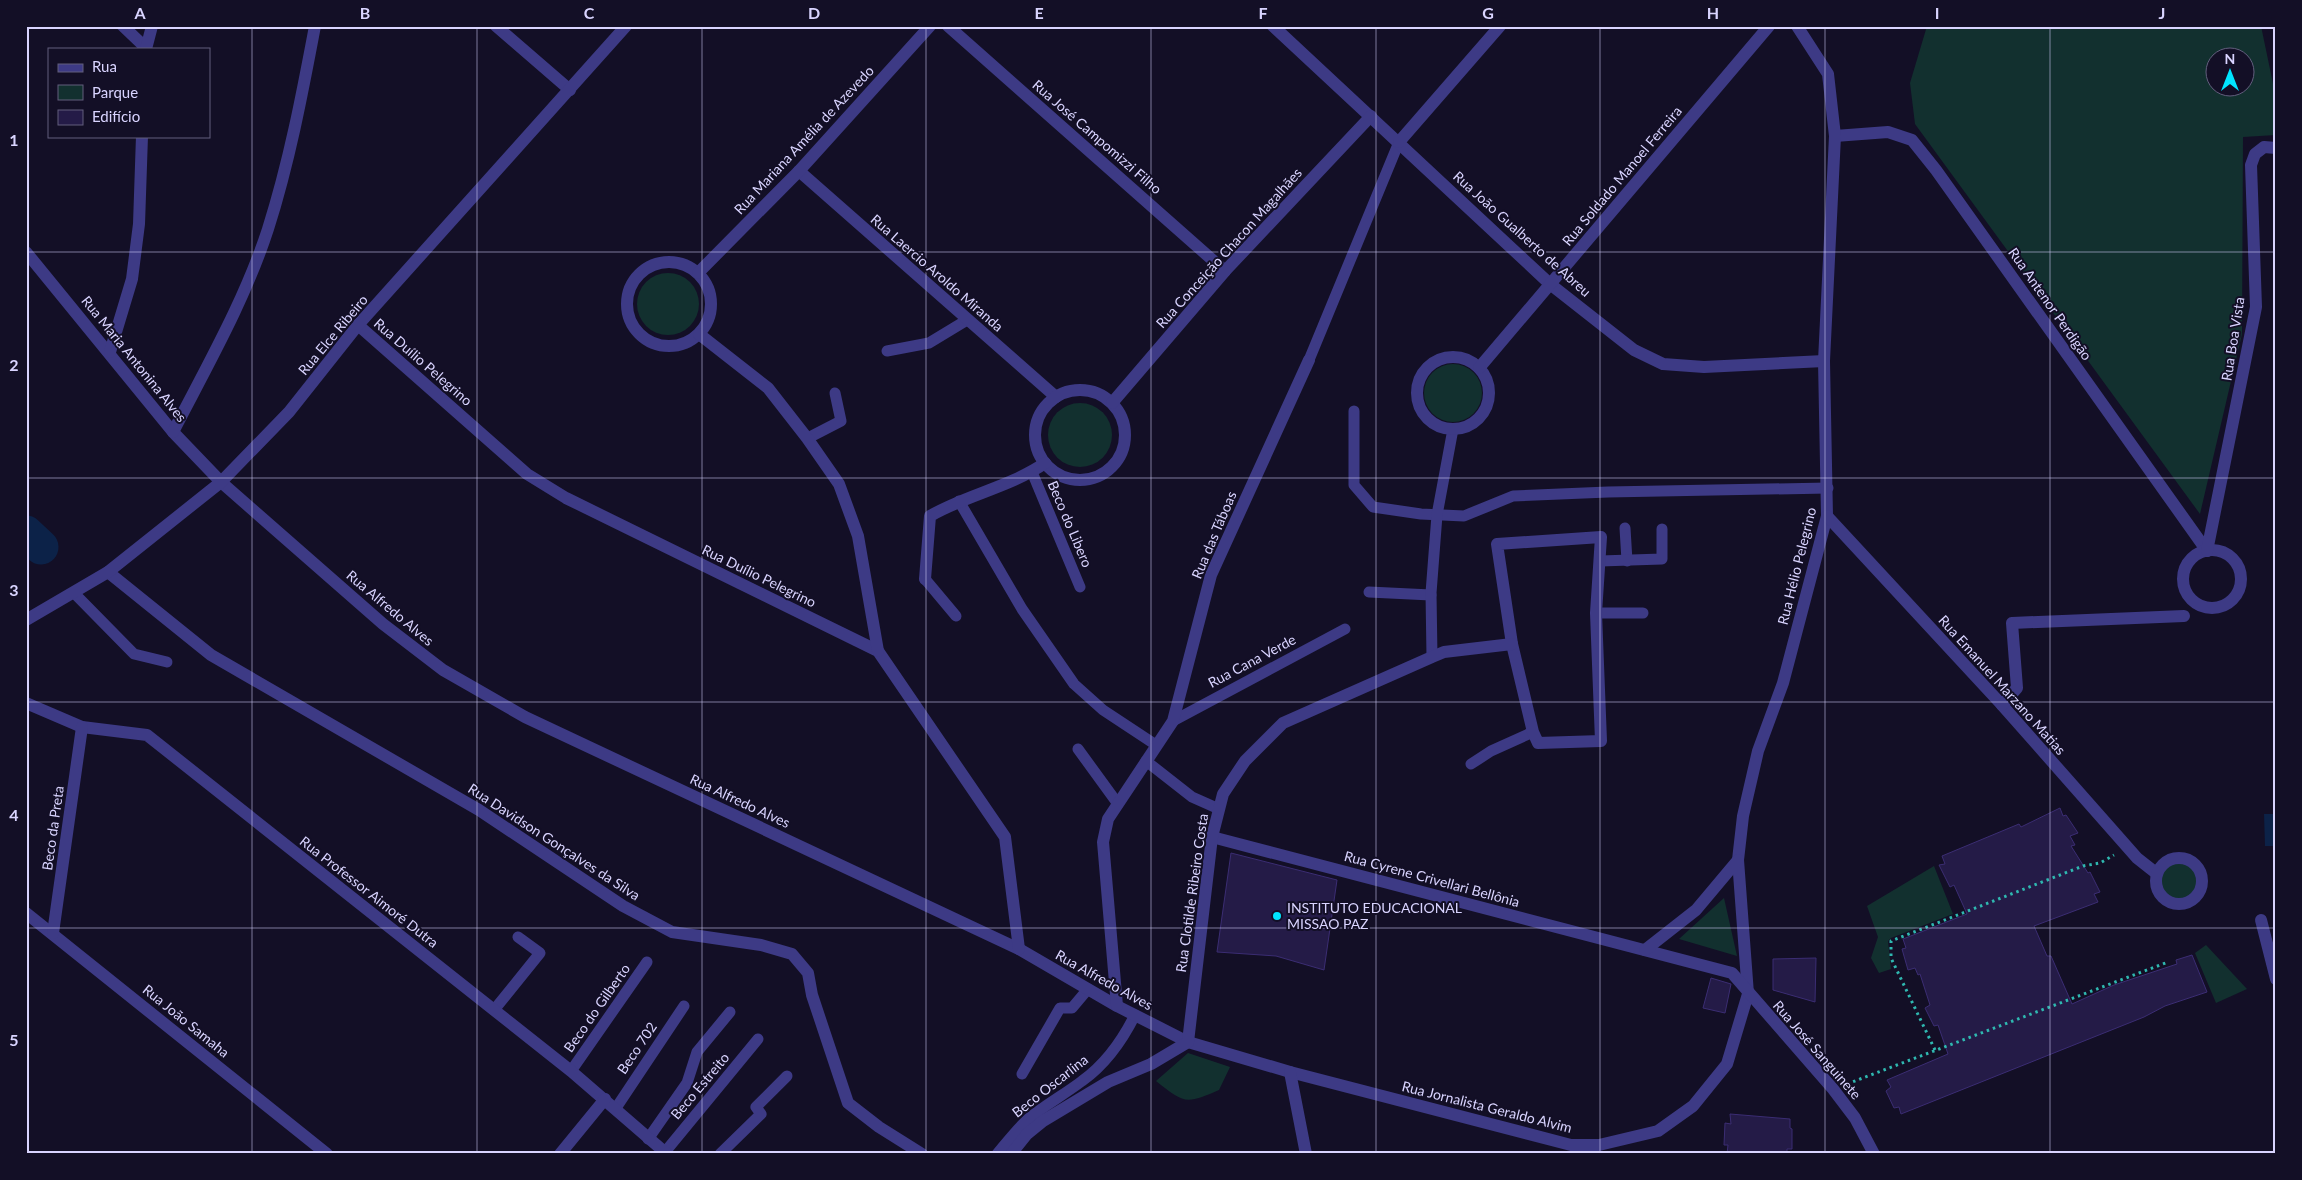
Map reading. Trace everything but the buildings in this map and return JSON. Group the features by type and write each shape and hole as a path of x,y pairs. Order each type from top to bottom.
{"street":[{"path":"123,26 146,48 152,26"},
{"path":"173,432 229,324 267,231 293,142 315,26"},
{"path":"496,26 570,90"},
{"name":"Rua Elce Ribeiro","path":"26,620 75,594 108,572 221,482 289,412 358,325 626,26"},
{"name":"Rua Mariana Amélia de Azevedo","path":"698,273 799,171 930,26"},
{"name":"Rua José Campomizzi Filho","path":"948,26 1225,271"},
{"name":"Rua João Gualberto de Abreu","path":"1273,26 1550,284 1634,350 1663,364 1704,367 1824,360"},
{"path":"1399,142 1500,26"},
{"name":"Rua Soldado Manoel Ferreira","path":"1479,368 1769,26"},
{"name":"Rua Hélio Pelegrino","path":"1748,994 1738,860 1743,816 1758,751 1783,683 1827,516 1828,488 1824,360 1835,136 1828,74 1796,26"},
{"name":"Rua Conceição Chacon Magalhães","path":"1112,403 1225,271 1371,116"},
{"name":"Rua Antenor Perdigão","path":"1835,136 1888,132 1912,140 1936,170 2207,550"},
{"path":"110,352 132,279 139,224 142,138"},
{"name":"Rua Boa Vista","path":"2207,550 2256,307 2251,165 2255,154 2264,147 2276,148"},
{"name":"Rua Laercio Aroldo Miranda","path":"799,171 1056,397"},
{"name":"Rua Maria Antonina Alves","path":"26,252 110,352 173,432 221,482"},
{"path":"672,262 686,265 698,273 706,284 710,296 711,310 707,322 699,334 688,341 675,345 662,345 649,340 638,332 630,320 627,306 629,292 635,279 645,269 658,263 672,262"},
{"name":"Rua Duílio Pelegrino","path":"358,325 527,474 566,498 878,651 1005,837 1019,949"},
{"path":"699,334 768,388 808,438 839,484 858,536 878,651"},
{"path":"1458,357 1469,361 1479,368 1486,377 1489,389 1486,407 1476,421 1465,427 1453,429 1441,427 1430,422 1422,413 1416,390 1419,379 1435,362 1446,358 1458,357"},
{"name":"Rua das Táboas","path":"1117,1006 1103,842 1108,819 1173,721 1212,575 1309,360"},
{"path":"1085,390 1100,394 1112,403 1121,415 1125,436 1120,458 1110,469 1098,477 1084,480 1069,479 1055,473 1044,463 1037,450 1034,435 1037,420 1044,407 1056,397 1070,391 1085,390"},
{"path":"925,579 930,516 959,501 1032,472 1044,463"},
{"name":"Rua Alfredo Alves","path":"221,482 383,624 443,670 534,721 1019,949 1117,1006 1188,1042 1290,1072"},
{"name":"Rua Emanuel Marzano Matias","path":"1827,516 2128,846 2156,873"},
{"path":"1601,537 1596,613 1601,741 1538,743 1533,732 1512,644 1497,544 1601,537"},
{"path":"2207,550 2221,551 2230,555 2241,571 2240,590 2228,604 2218,608 2199,606 2191,600 2183,582 2187,563 2194,556 2207,550"},
{"name":"Rua Davidson Gonçalves da Silva","path":"108,572 210,656 479,810 623,906 672,932 761,945 792,954 808,974 812,995 848,1103 878,1127 922,1154"},
{"path":"2002,706 2017,688 2012,623 2184,616"},
{"name":"Rua Clotilde Ribeiro Costa","path":"1188,1042 1212,837 1223,794 1245,761 1283,723 1432,657 1444,652 1512,644"},
{"name":"Rua Professor Aimoré Dutra","path":"26,703 82,727 147,735 572,1071 666,1153"},
{"name":"Beco da Preta","path":"52,933 82,727"},
{"name":"Rua Cyrene Crivellari Bellônia","path":"1212,837 1732,972 1748,994"},
{"path":"1645,950 1696,910 1738,860"},
{"name":"Rua João Samaha","path":"26,913 327,1154"},
{"path":"2261,920 2275,974"},
{"name":"Rua Jornalista Geraldo Alvim","path":"1290,1072 1571,1145 1599,1145 1658,1131 1693,1106 1727,1064 1748,994"},
{"name":"Rua José Sanguinete","path":"1748,994 1833,1089 1855,1118 1874,1154"},
{"path":"1011,1154 1027,1134 1043,1121 1108,1082 1151,1064 1188,1042"},
{"path":"1290,1072 1306,1154"},
{"path":"560,1154 605,1099"}],"lane":[{"name":"Rua das Táboas","path":"1309,360 1399,142"},
{"path":"888,351 929,343 967,320"},
{"path":"808,438 841,421 835,393"},
{"path":"1354,411 1354,485 1374,507 1437,515 1464,516 1513,496 1828,488"},
{"path":"1432,657 1431,595 1437,515 1453,429"},
{"name":"Beco do Libero","path":"1032,472 1080,587"},
{"path":"959,501 1022,609 1074,684 1103,710 1156,746"},
{"path":"1625,528 1627,561"},
{"path":"1600,561 1662,559 1662,529"},
{"path":"925,579 956,616"},
{"path":"1369,592 1431,595"},
{"path":"75,594 134,654 167,662"},
{"path":"1596,613 1643,613"},
{"name":"Rua Cana Verde","path":"1173,721 1345,628"},
{"path":"1471,764 1491,751 1533,732"},
{"path":"1078,749 1118,804"},
{"path":"1146,761 1192,797 1219,810"},
{"path":"494,1010 540,953 518,937"},
{"name":"Beco do Gilberto","path":"572,1071 647,962"},
{"path":"1022,1074 1060,1008 1072,1008 1088,989"},
{"name":"Beco 702","path":"616,1108 684,1006"},
{"path":"648,1139 687,1083 698,1052 730,1012"},
{"name":"Beco Oscarlina","path":"997,1154 1027,1120 1083,1081 1110,1056 1114,1046 1126,1034 1135,1015"},
{"name":"Beco Estreito","path":"666,1153 758,1039"},
{"path":"720,1154 761,1114 756,1107 787,1076"}],"path":[{"path":"1935,1050 1895,967 1892,958 1891,941 2083,866 2100,863 2128,846"},
{"path":"1833,1089 2168,962"}],"green space":[{"path":"1927,26 2261,26 2276,98 2276,135 2243,137 2242,334 2200,514 1915,124 1910,83"},
{"path":"662,273 674,273 690,282 697,292 699,304 697,316 690,326 674,335 662,335 651,330 642,321 637,310 637,298 642,287 651,278"},
{"path":"1453,364 1469,369 1477,377 1482,393 1477,409 1469,417 1453,422 1437,417 1429,409 1424,393 1429,377 1437,369"},
{"path":"1080,403 1098,409 1106,417 1112,435 1106,453 1098,461 1080,467 1062,461 1054,453 1048,435 1054,417 1062,409"},
{"path":"2179,863 2192,868 2197,881 2192,894 2179,899 2166,894 2161,881 2166,868"},
{"path":"1934,866 1953,914 1891,938 1888,941 1891,969 1879,973 1871,958 1878,937 1867,906"},
{"path":"1724,898 1737,956 1679,939"},
{"path":"2206,945 2247,989 2216,1003 2195,953"},
{"path":"1188,1053 1230,1067 1219,1090 1192,1100 1185,1099 1173,1094 1156,1081"}],"water":[{"path":"2264,814 2276,814 2276,846 2265,846"}],"waterway":[{"path":"26,533 41,547"}],"place":[{"name":"INSTITUTO EDUCACIONAL MISSAO PAZ","path":"1277,916"}]}
